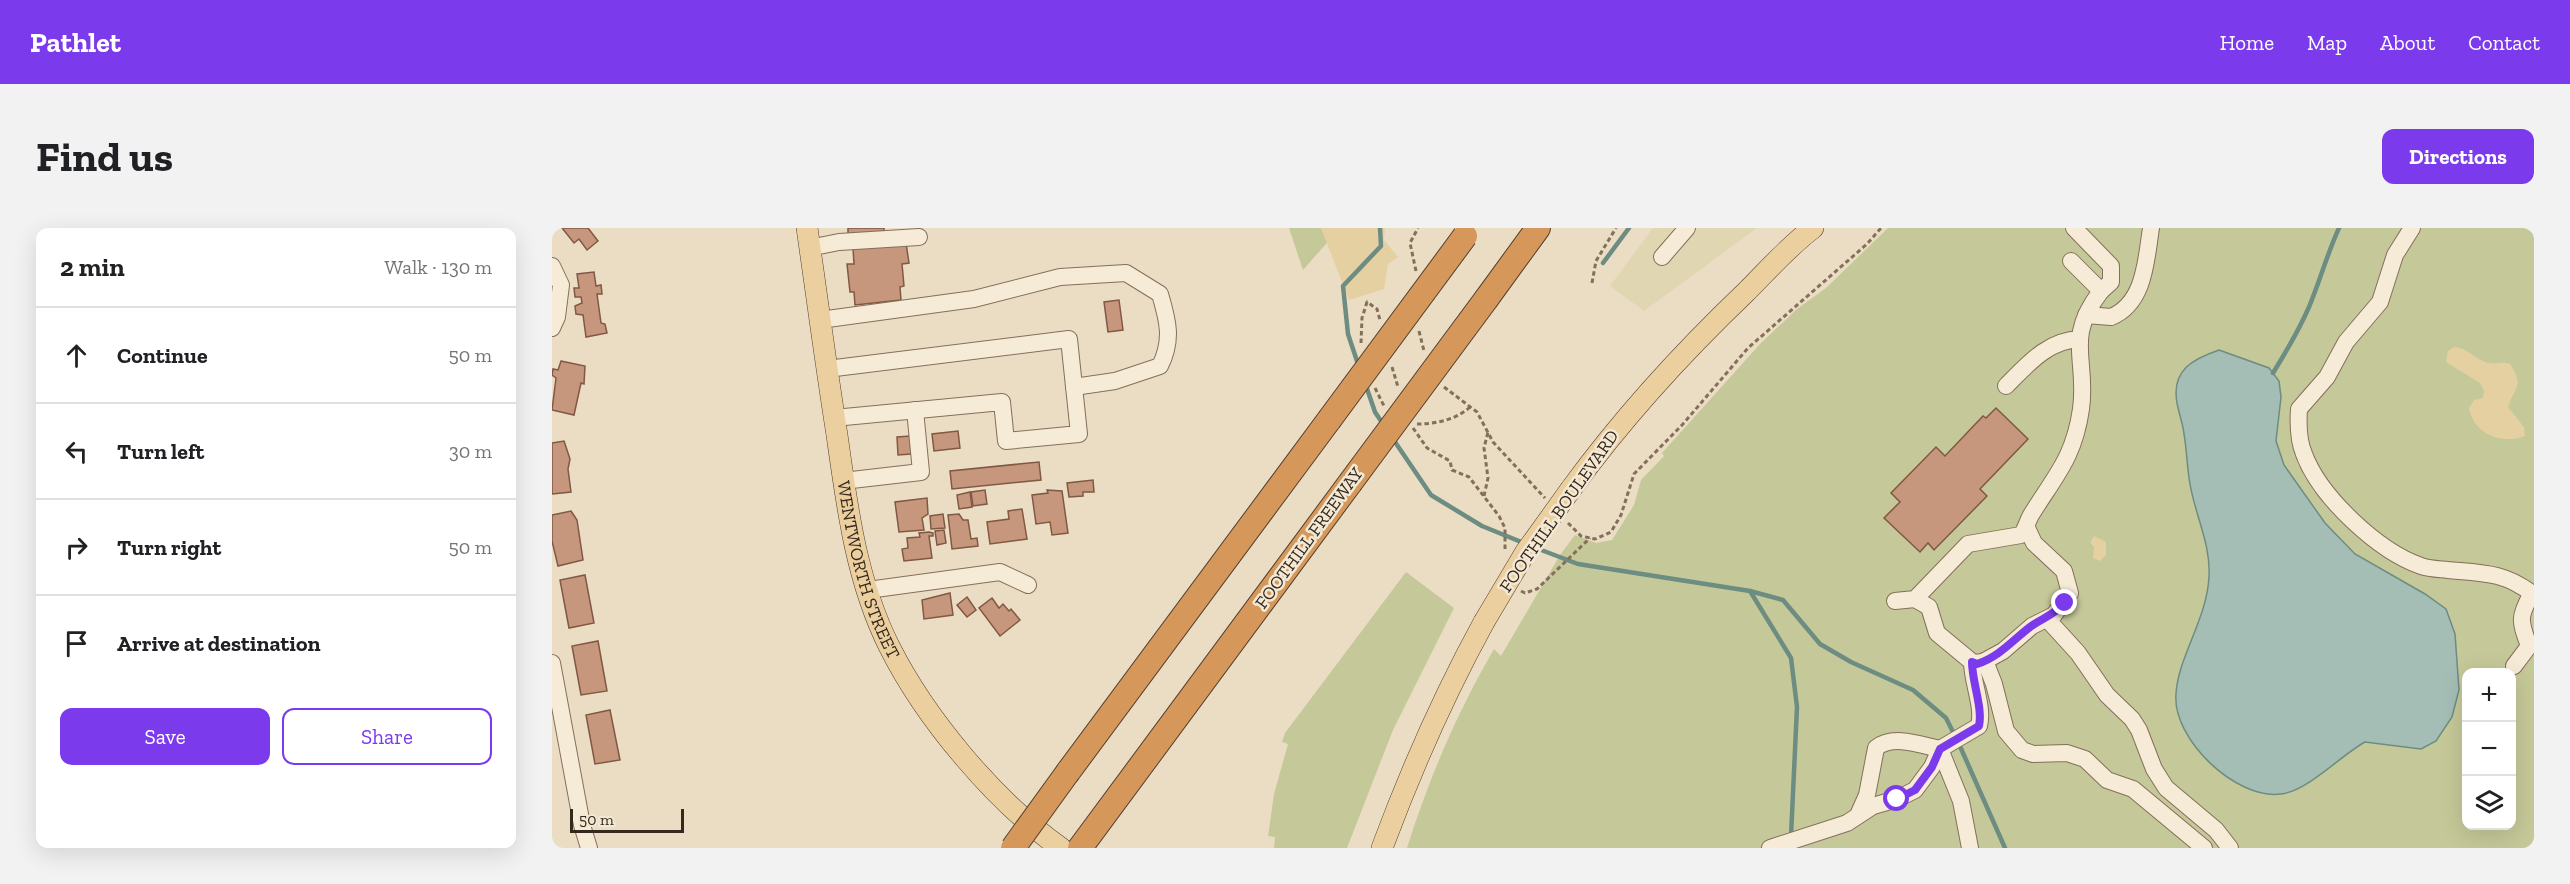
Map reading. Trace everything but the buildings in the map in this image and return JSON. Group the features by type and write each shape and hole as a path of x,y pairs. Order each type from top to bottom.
{"highway":[{"name":"FOOTHILL FREEWAY","path":"1080,848 1538,228"},
{"path":"1013,848 1468,232"}],"main road":[{"name":"FOOTHILL BOULEVARD","path":"1382,848 1427,735 1484,622 1525,553 1613,430 1694,342 1813,228"},
{"name":"WENTWORTH STREET","path":"808,238 850,528 868,590 889,645 954,747 998,792 1061,848"}],"street":[{"path":"1662,257 1687,228"},
{"path":"1915,599 1968,544 2021,535 2059,477 2074,443 2081,408 2080,339 2086,315 2101,291 2111,282 2110,266 2074,228"},
{"path":"2086,315 2111,317 2130,304 2146,268 2151,228"},
{"path":"2412,228 2394,255 2380,302 2346,342 2327,377 2299,409 2301,447 2313,473 2352,522 2395,553 2431,568 2507,577 2533,594 2521,616 2521,624 2529,646 2514,666"},
{"path":"808,238 839,242 919,237"},
{"path":"2072,261 2101,291"},
{"path":"552,266 561,285 557,317 552,328"},
{"path":"820,320 974,299 1060,277 1126,273 1161,294 1169,326 1168,350 1160,366 1115,381 1074,387"},
{"path":"827,369 1069,339 1079,434 1006,441 1002,402 834,417"},
{"path":"2006,386 2041,352 2069,339 2080,339"},
{"path":"843,481 921,472 915,410"},
{"path":"1978,661 2003,651 2032,626 2047,619 2065,603 2070,593 2064,571 2034,543 2027,528"},
{"path":"868,590 1000,572 1028,585"},
{"path":"1895,601 1915,599 1929,607 1937,633 1978,661 1994,684 2006,730 2022,750 2033,754 2067,753 2085,759 2107,780 2133,789 2204,848"},
{"path":"2047,619 2078,653 2107,696 2132,719 2139,730 2154,769 2166,788 2216,830 2230,848"},
{"path":"1770,848 1847,823 1859,813 1915,790 1932,767 1940,749 1979,726 1978,661"},
{"path":"552,663 582,825 589,848"},
{"path":"1859,813 1867,795 1876,748 1881,743 1904,741 1940,749"},
{"path":"1940,749 1961,801 1970,848"}],"path":[{"path":"1416,278 1410,243 1418,228"},
{"path":"1592,283 1596,261 1616,228"},
{"path":"1566,520 1581,536 1595,539 1611,532 1622,515 1634,474 1689,417 1748,348 1867,244 1881,228"},
{"path":"1361,348 1362,318 1367,302 1377,309 1383,330"},
{"path":"1418,329 1426,358"},
{"path":"1391,362 1399,392"},
{"path":"1373,383 1382,404 1390,411"},
{"path":"1441,385 1477,412 1493,442 1552,505"},
{"path":"1407,420 1431,424 1462,415 1470,407"},
{"path":"1411,426 1427,448 1450,461 1452,470 1469,477 1484,496 1505,528 1505,557"},
{"path":"1484,496 1488,478 1484,448 1488,432"},
{"path":"1515,589 1525,593 1537,589 1590,538"}],"shaded area":[{"path":"1653,228 1757,228 1644,311 1610,286"}],"green space":[{"path":"1289,228 1340,228 1303,270"},
{"path":"1888,228 2534,228 2534,848 1407,848 1434,771 1468,697 1494,649 1501,656 1560,555 1575,535 1596,543 1612,540 1634,505 1641,480 1664,456 1662,453 1760,344 1797,309 1826,288"},
{"path":"1406,572 1454,608 1393,730 1347,848 1274,848 1275,837 1268,836 1274,794 1288,744 1282,742 1285,733"}],"sand":[{"path":"1321,228 1385,228 1384,240 1398,257 1388,264 1384,289 1349,300"},
{"path":"2454,347 2463,349 2486,362 2510,364 2518,382 2508,407 2524,427 2525,436 2498,438 2482,431 2476,425 2469,408 2474,400 2483,398 2484,391 2480,383 2446,362 2448,351"},
{"path":"2094,536 2106,542 2106,555 2100,561 2093,558 2094,547 2090,543"}],"water":[{"path":"2219,350 2269,368 2279,381 2281,397 2276,441 2284,465 2325,523 2355,554 2425,594 2446,609 2455,634 2459,690 2452,717 2436,741 2421,749 2365,742 2313,780 2281,794 2263,793 2245,787 2227,777 2196,747 2184,729 2178,711 2176,694 2178,680 2203,608 2207,593 2209,565 2190,484 2177,403 2177,382 2181,374 2193,362"}],"waterway":[{"path":"1359,367 1348,334 1343,286 1381,246 1380,228"},
{"path":"1603,263 1629,228"},
{"path":"2273,373 2305,316 2339,228"},
{"path":"1365,383 1375,412 1383,424"},
{"path":"1393,439 1431,495 1482,526 1526,544"},
{"path":"1536,548 1578,564 1750,591 1783,600 1820,644 1851,662 1913,690 1946,718 1955,736"},
{"path":"1750,591 1791,658 1797,707 1791,836"},
{"path":"1959,744 2005,848"}],"route":[{"path":"1897,799 1915,790 1932,767 1940,749 1979,726 1980,713 1972,677 1972,662 1977,664 1983,662 2003,651 2032,626 2054,615 2065,603"}]}
